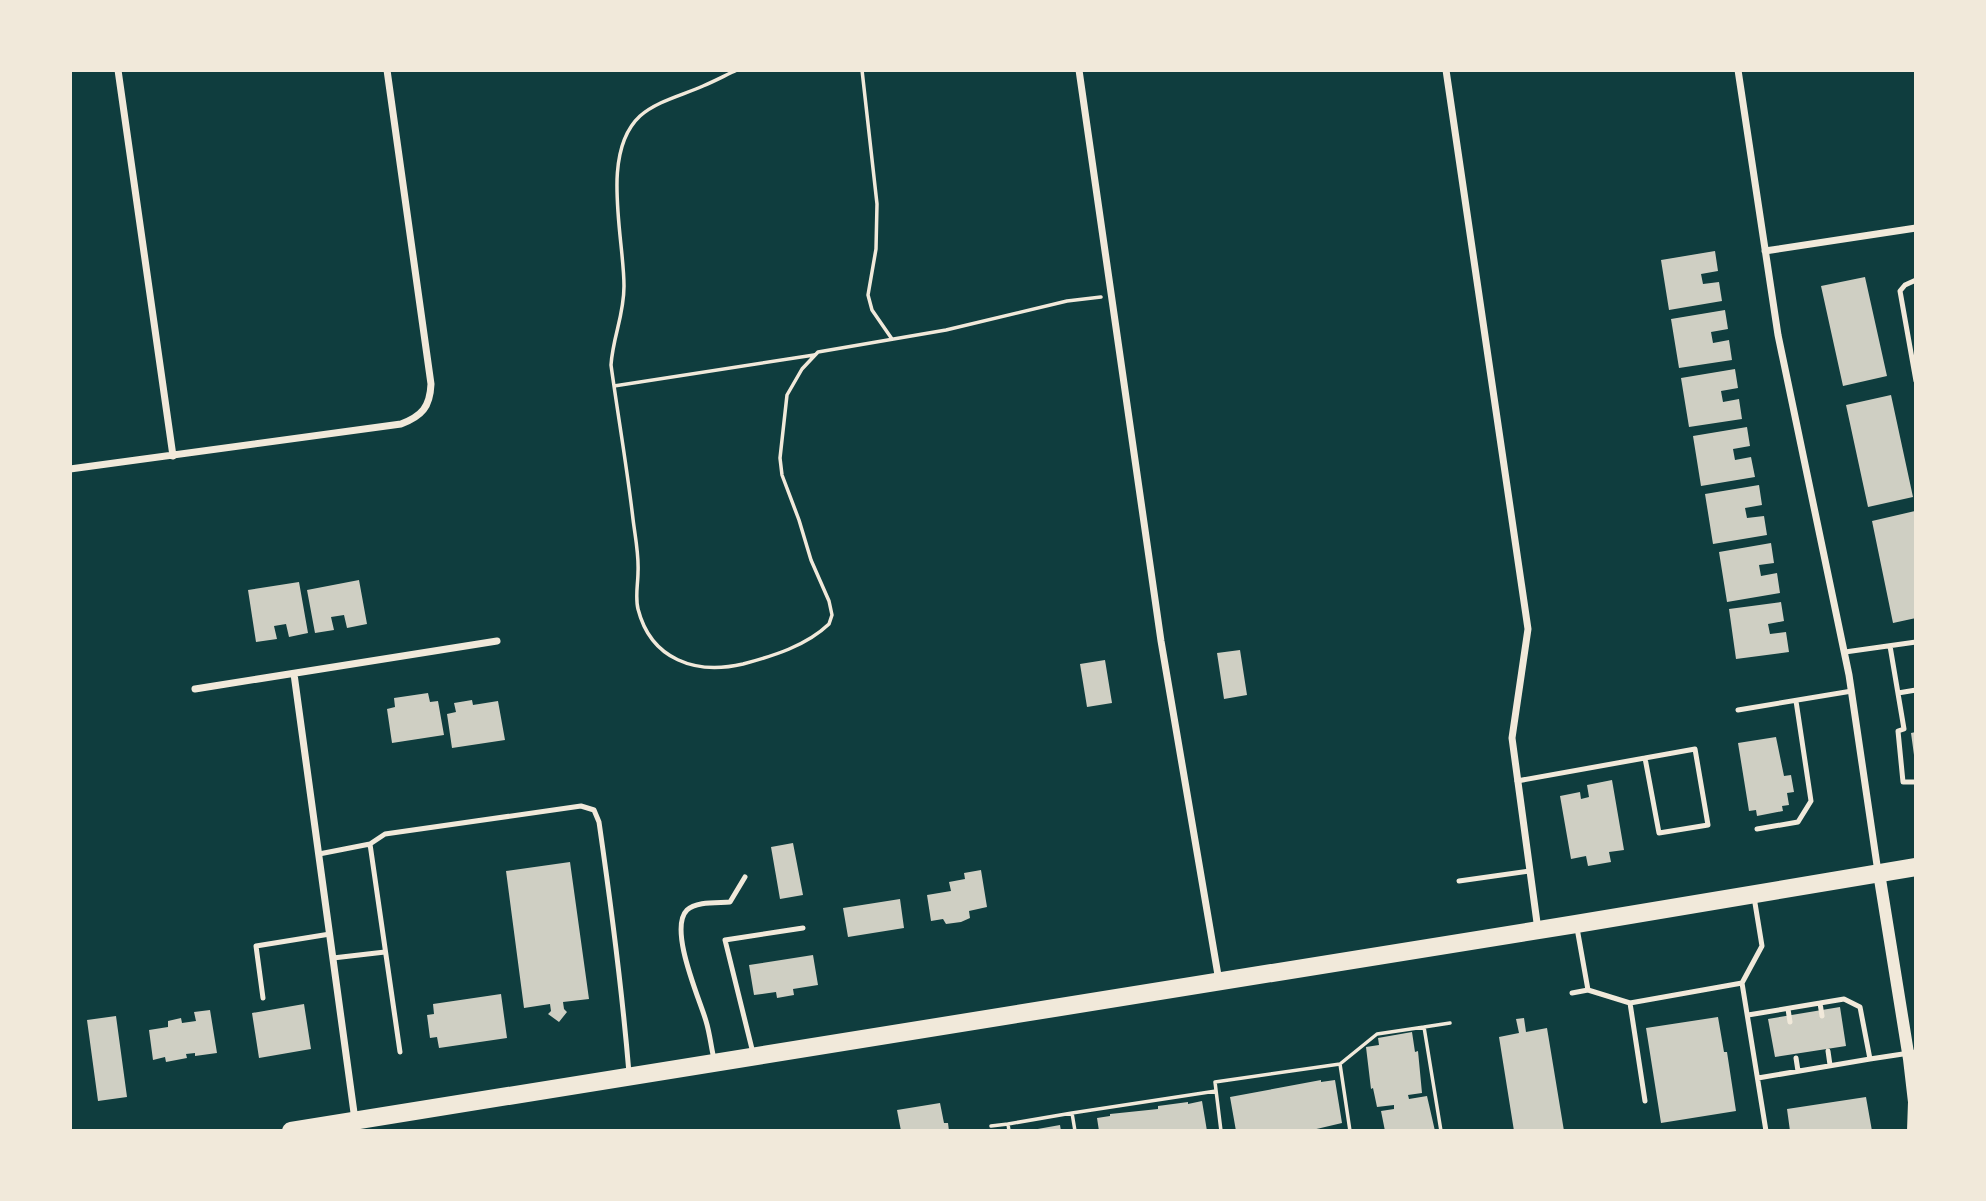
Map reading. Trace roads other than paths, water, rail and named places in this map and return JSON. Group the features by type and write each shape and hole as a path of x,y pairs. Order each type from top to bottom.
{"main road":[{"path":"291,1131 1916,867"}],"street":[{"path":"118,70 173,456"},
{"path":"70,469 401,424 415,419 425,411 430,399 431,384 387,70"},
{"path":"1079,70 1161,641 1219,981"},
{"path":"1447,70 1528,629 1512,738 1538,930"},
{"path":"1738,70 1778,335 1845,652 1879,873 1912,1052 1913,1131"},
{"path":"1765,251 1916,228"},
{"path":"195,689 497,642"},
{"path":"294,674 355,1121"}],"lane":[{"path":"1916,280 1905,285 1900,292 1916,381"},
{"path":"1845,652 1916,642"},
{"path":"1890,646 1904,729 1898,731 1903,782 1916,782"},
{"path":"1898,693 1916,690"},
{"path":"1738,710 1852,691"},
{"path":"1758,829 1798,822 1811,801 1796,701"},
{"path":"1517,781 1695,749 1708,825 1659,833 1645,758"},
{"path":"319,854 370,844 385,834 581,806 594,810 599,822 616,946 629,1076"},
{"path":"370,844 400,1052"},
{"path":"1459,881 1530,871"},
{"path":"715,1062 706,1022 686,961 682,925 684,914 694,906 730,902 745,877"},
{"path":"1754,894 1762,946 1742,983 1766,1131"},
{"path":"1576,924 1588,990"},
{"path":"753,1056 726,940 803,928"},
{"path":"263,998 256,946 330,934"},
{"path":"333,958 385,952"},
{"path":"1572,993 1588,990 1630,1003 1742,983"},
{"path":"1748,1015 1844,999 1860,1007 1870,1059"},
{"path":"1630,1003 1645,1101"},
{"path":"1820,1003 1822,1016"},
{"path":"1788,1009 1790,1022"},
{"path":"1828,1051 1830,1065"},
{"path":"1758,1078 1912,1052"},
{"path":"1796,1058 1798,1071"}]}
